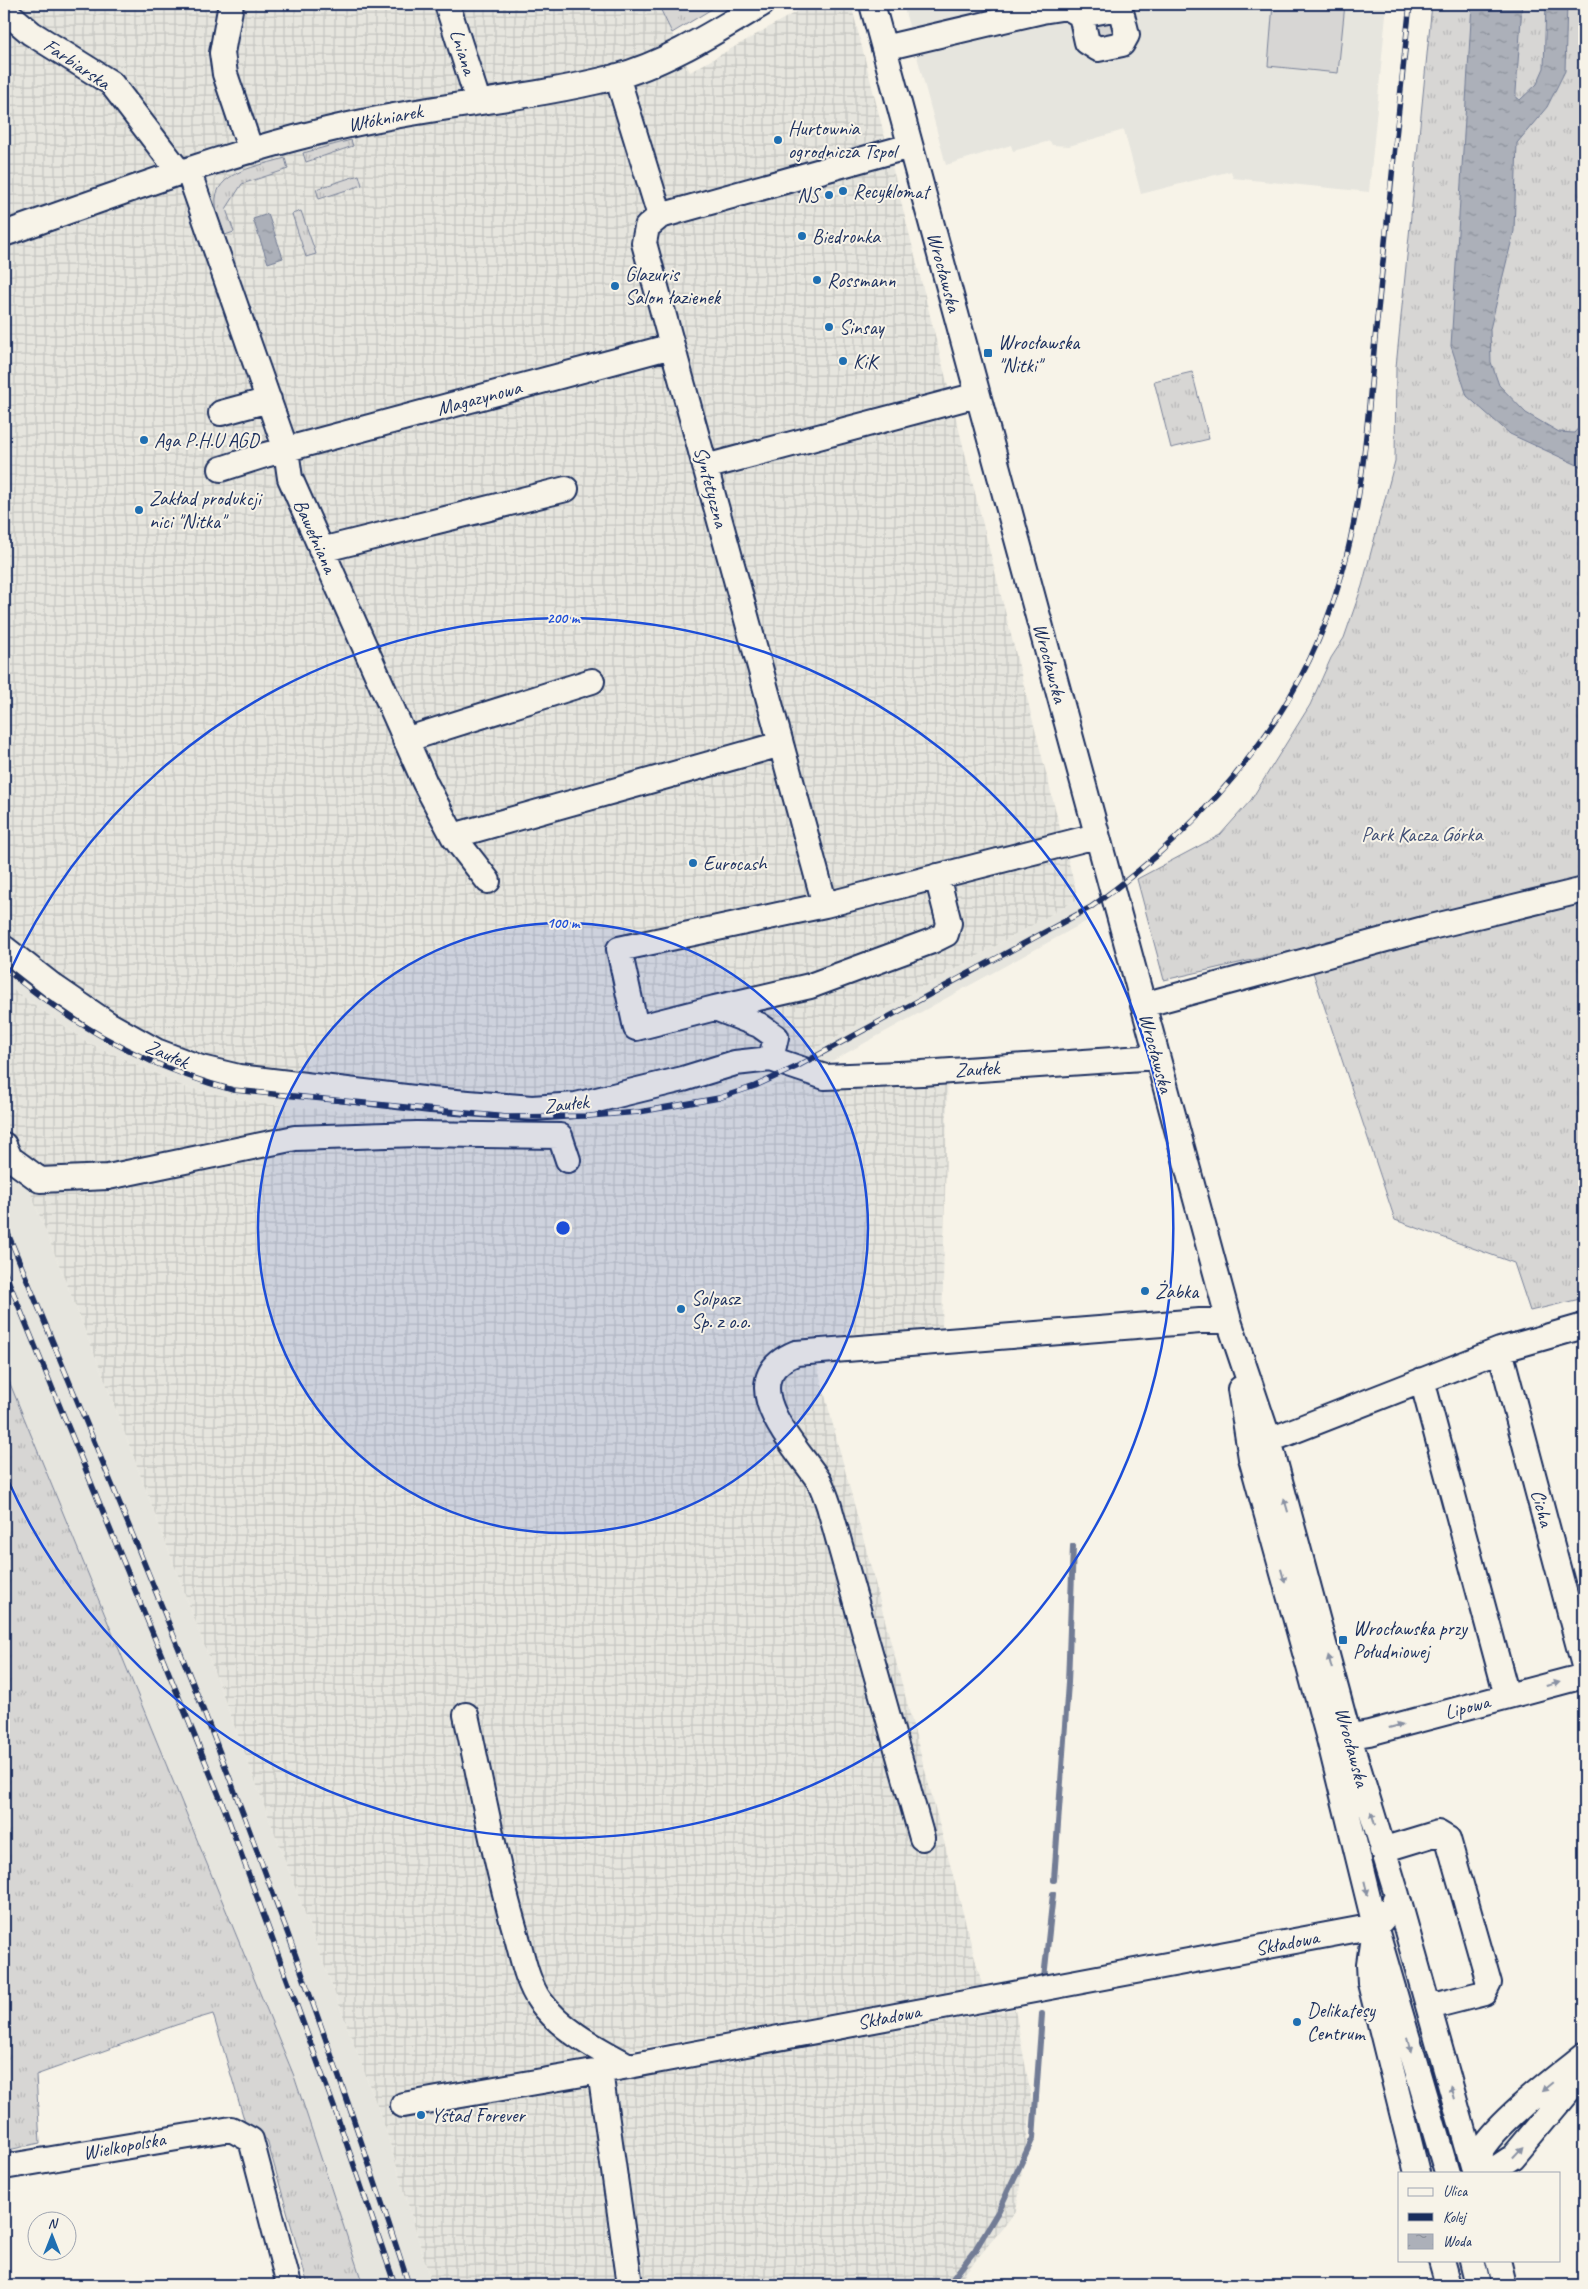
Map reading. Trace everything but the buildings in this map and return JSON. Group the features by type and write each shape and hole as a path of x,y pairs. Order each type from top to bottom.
{"street":[{"path":"231,4 222,53 225,74 251,150"},
{"name":"Lniana","path":"447,4 478,101"},
{"name":"Włókniarek","path":"4,234 184,171 251,150 346,125 478,101 530,95 617,76 666,57 762,4"},
{"name":"Wrocławska","path":"872,4 1229,1321 1259,1444 1339,1738 1375,1926 1447,2172"},
{"path":"884,48 1042,10 1067,7 1081,15"},
{"name":"Farbiarska","path":"4,10 31,32 111,83 184,171"},
{"path":"617,76 660,216 910,146"},
{"name":"Bawełniana","path":"184,171 269,400 286,450 290,478 425,783 453,836 488,881"},
{"name":"Syntetyczna","path":"660,216 647,227 644,244 825,905"},
{"name":"Magazynowa","path":"222,469 672,346"},
{"path":"705,467 977,395"},
{"path":"222,413 269,400"},
{"path":"321,550 566,489"},
{"path":"406,740 592,681"},
{"path":"453,836 781,744"},
{"path":"937,876 949,923 946,934 932,941 810,986 636,1028 619,950 825,905 937,876 1096,836"},
{"path":"1143,1005 1427,928 1584,890"},
{"name":"Zaułek","path":"4,948 54,988 116,1029 156,1051 201,1068 239,1077 431,1100 532,1108 576,1105 684,1079 735,1063 771,1059 825,1077 1157,1057"},
{"path":"715,1008 759,1025 776,1037 771,1059"},
{"path":"4,1145 10,1158 40,1180 108,1177 305,1138 417,1134 560,1136 568,1160"},
{"path":"922,1838 828,1506 820,1483 774,1417 767,1395 768,1377 780,1360 796,1353 1229,1321"},
{"path":"1259,1444 1500,1350 1584,1326"},
{"name":"Cicha","path":"1500,1350 1584,1666"},
{"path":"1422,1380 1507,1696"},
{"name":"Lipowa","path":"1339,1738 1584,1676"},
{"path":"466,1715 502,1885 531,1983 540,2001 554,2017 589,2044 629,2066"},
{"name":"Wrocławska","path":"1339,1738 1382,1850 1397,1895 1475,2172"},
{"path":"1382,1850 1438,1834 1448,1839 1489,1983 1484,1993 1429,2008"},
{"path":"1397,1895 1393,1907 1384,1919 1375,1926 1369,1964 1370,1983 1418,2172"},
{"path":"1375,1926 1395,1942 1418,1970"},
{"name":"Składowa","path":"402,2106 629,2066 1375,1926"},
{"path":"1475,2172 1484,2147 1496,2132 1584,2055"},
{"path":"600,2071 630,2285"},
{"path":"1479,2172 1498,2167 1513,2157 1584,2072"},
{"path":"1459,2118 1474,2128 1496,2132"},
{"name":"Wielkopolska","path":"4,2167 231,2128 250,2140 290,2285"},
{"path":"1442,2262 1448,2285"},
{"path":"1472,2262 1478,2285"},
{"path":"1498,2262 1504,2285"}],"shaded area":[{"path":"4,4 658,4 690,72 810,4 851,4 1078,899 804,1055 700,1093 607,1108 189,1070 4,955"},
{"path":"903,4 1387,4 1369,192 1233,178 1231,171 1141,194 1124,130 1069,146 1052,145 1050,141 1013,151 1011,145 946,165"},
{"path":"1078,899 1087,921 821,1067 712,1107 613,1124 491,1123 262,1104 185,1087 87,1042 4,983 4,955 804,1055"},
{"path":"4,983 87,1042 185,1087 262,1104 491,1123 613,1124 712,1107 821,1067 948,1061 942,1328 817,1336 817,1365 983,1988 612,2053 617,2080 1015,2009 1032,2102 1016,2212 955,2285 432,2285 385,2127 104,1378 4,1126"},
{"path":"4,1126 104,1378 385,2127 432,2285 363,2285 294,2076 4,1369"}],"green space":[{"path":"658,4 720,4 672,33"},
{"path":"1273,4 1345,4 1338,73 1268,66"},
{"name":"Park Kacza Górka","path":"1432,4 1584,4 1584,1298 1530,1311 1514,1263 1395,1220 1305,948 1164,980 1137,879 1220,835 1251,800 1310,705 1331,658 1344,638 1362,586 1395,461 1396,367"},
{"path":"1110,18 1117,31 1103,42 1092,28 1093,24"},
{"path":"351,140 353,146 306,162 303,153"},
{"path":"285,158 288,169 242,184 226,209 234,232 225,235 216,209 217,194 222,184 230,177 252,167"},
{"path":"359,175 362,185 319,199 316,189"},
{"path":"301,211 316,254 306,257 292,214"},
{"path":"1192,372 1209,439 1171,448 1154,381"},
{"path":"4,1369 294,2076 363,2285 308,2285 267,2140 246,2126 213,2014 176,2025 36,2075 40,2143 4,2151"}],"water":[{"path":"1472,4 1522,4 1516,92 1516,98 1520,100 1537,84 1544,68 1546,4 1567,4 1565,71 1547,107 1517,143 1514,231 1490,329 1491,362 1499,385 1526,413 1559,432 1574,433 1584,422 1584,468 1510,434 1467,396 1451,346"},
{"path":"268,214 283,258 268,263 253,219"}],"waterway":[{"path":"1054,1880 1068,1683 1073,1546"},
{"path":"1044,1978 1053,1894"},
{"path":"948,2285 975,2250 999,2210 1033,2138 1042,2014"}],"railway":[{"path":"4,968 56,1008 112,1042 170,1069 233,1090 507,1117 589,1116 639,1112 719,1098 755,1086 796,1067 1091,907 1133,875 1211,803 1275,721 1301,676 1324,628 1349,547 1360,485 1410,4"},
{"path":"4,1224 151,1580 227,1772 334,2064 409,2285"},
{"path":"4,1270 225,1810 334,2107 395,2285"}],"place":[{"name":"Hurtownia ogrodnicza Tspol","path":"778,140"},
{"name":"Recyklomat","path":"843,191"},
{"name":"NS","path":"829,195"},
{"name":"Biedronka","path":"802,236"},
{"name":"Rossmann","path":"817,280"},
{"name":"Glazuris Salon łazienek","path":"615,286"},
{"name":"Sinsay","path":"829,327"},
{"name":"Wrocławska \"Nitki\"","path":"988,353"},
{"name":"KiK","path":"843,361"},
{"name":"Aga P.H.U AGD","path":"144,440"},
{"name":"Zakład produkcji nici \"Nitka\"","path":"139,510"},
{"name":"Eurocash","path":"693,863"},
{"name":"Żabka","path":"1145,1291"},
{"name":"Solpasz Sp. z o.o.","path":"681,1309"},
{"name":"Wrocławska przy Południowej","path":"1343,1640"},
{"name":"Delikatesy Centrum","path":"1297,2022"},
{"name":"Ystad Forever","path":"421,2115"}]}
